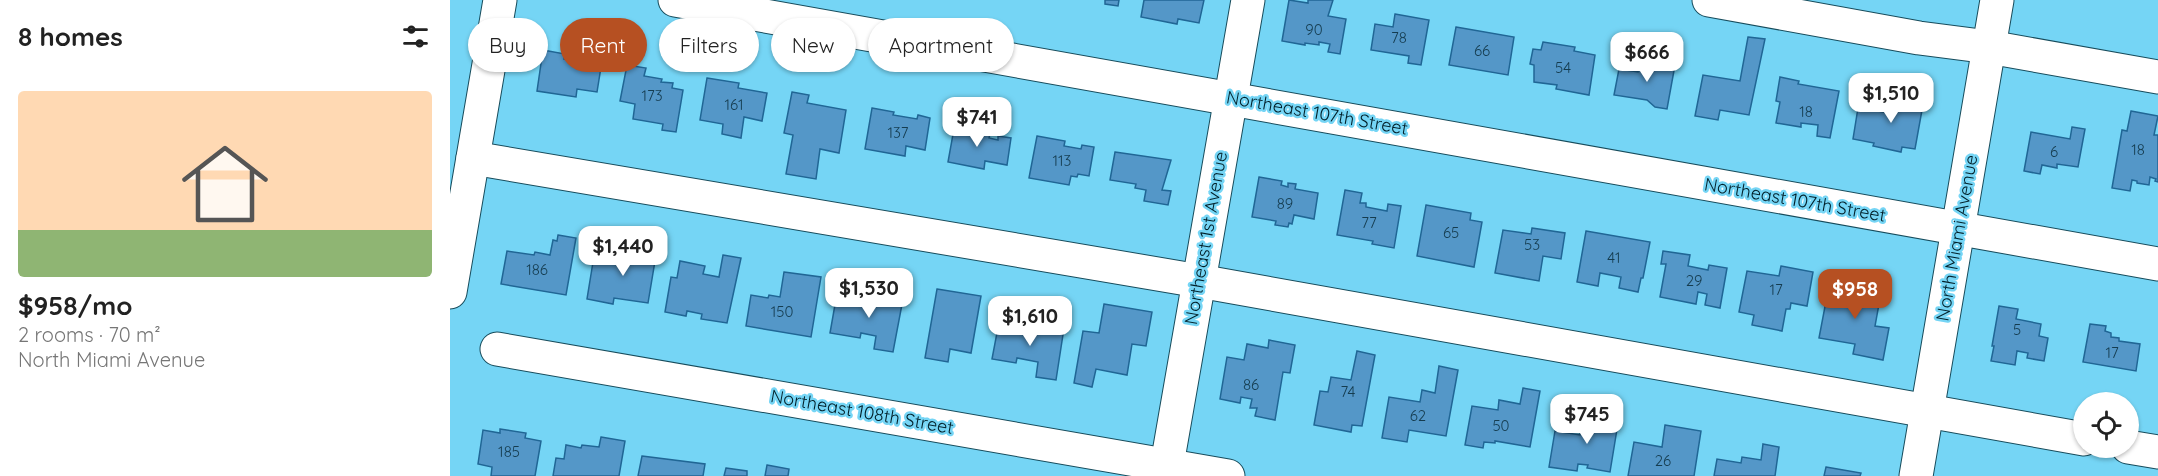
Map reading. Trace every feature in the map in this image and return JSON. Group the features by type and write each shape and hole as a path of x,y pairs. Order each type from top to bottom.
{"street":[{"path":"450,292 501,0"},
{"name":"Northeast 107th Street","path":"675,0 2158,264"},
{"name":"Northeast 1st Avenue","path":"1166,471 1248,0"},
{"path":"1709,0 1919,38 1989,47 2158,77"},
{"name":"North Miami Avenue","path":"1916,476 1997,0"},
{"path":"473,158 1199,281 2073,437"},
{"name":"Northeast 108th Street","path":"497,348 1166,471 1228,476"},
{"path":"2139,449 2158,452"}],"building":[{"path":"1105,0 1119,0 1118,6 1105,4"},
{"path":"1144,0 1204,0 1199,23 1178,19 1177,24 1141,17"},
{"path":"1289,0 1308,3 1308,0 1333,0 1328,16 1346,19 1340,54 1328,52 1330,44 1319,42 1319,45 1305,43 1305,45 1282,41"},
{"path":"1395,14 1429,20 1421,65 1408,63 1409,56 1371,50 1375,24 1393,27"},
{"path":"1456,27 1514,37 1508,75 1449,65"},
{"path":"1748,37 1765,39 1749,115 1720,110 1718,120 1695,116 1703,75 1740,81"},
{"path":"1543,42 1575,47 1574,51 1595,55 1589,95 1556,89 1557,85 1534,82 1534,65 1530,64 1533,49 1541,50"},
{"path":"548,51 560,53 560,72 600,72 597,92 577,89 576,97 537,91 540,72 548,72"},
{"path":"1640,59 1675,65 1667,109 1655,107 1647,100 1614,95 1619,69 1638,72"},
{"path":"626,72 645,72 644,76 662,79 661,82 673,83 672,88 683,90 676,132 662,130 663,124 633,119 635,104 620,101"},
{"path":"1780,77 1799,81 1798,84 1839,91 1830,138 1817,136 1818,125 1801,123 1801,127 1776,123 1780,102 1776,101"},
{"path":"707,78 739,83 738,88 767,93 762,121 744,117 741,138 722,134 723,124 700,120"},
{"path":"792,92 809,95 807,103 846,110 839,153 820,149 816,179 786,174 793,135 784,133"},
{"path":"1903,95 1924,99 1915,149 1902,147 1901,152 1853,139 1858,108 1883,112 1886,97 1902,100"},
{"path":"872,108 894,112 893,115 917,119 918,115 930,118 925,150 906,146 905,156 865,149"},
{"path":"2131,111 2158,116 2154,135 2158,135 2158,182 2150,177 2149,185 2132,180 2130,191 2112,188 2122,130 2127,131"},
{"path":"955,123 973,126 972,131 990,134 989,138 998,140 998,136 1011,138 1007,165 985,161 984,169 948,162"},
{"path":"2072,127 2085,129 2078,167 2057,164 2057,168 2042,165 2040,174 2024,171 2031,132 2070,139"},
{"path":"1037,136 1065,141 1064,146 1081,149 1082,145 1094,147 1089,176 1078,174 1077,177 1071,176 1069,185 1029,178"},
{"path":"1115,152 1171,160 1162,190 1171,191 1168,205 1144,201 1146,190 1135,188 1136,184 1110,180"},
{"path":"1259,177 1282,181 1281,185 1288,187 1288,183 1296,184 1295,189 1318,193 1314,219 1294,215 1292,224 1289,223 1288,227 1275,225 1276,221 1252,217"},
{"path":"1345,190 1362,193 1360,203 1366,203 1366,207 1387,211 1388,204 1401,206 1394,248 1372,244 1373,241 1337,235"},
{"path":"1426,205 1471,213 1470,220 1482,222 1474,267 1417,256"},
{"path":"1532,228 1565,233 1561,259 1543,256 1539,281 1495,273 1503,230 1531,234"},
{"path":"1586,231 1650,242 1638,292 1619,288 1621,277 1600,273 1598,286 1577,282"},
{"path":"558,235 576,238 566,295 501,284 507,251 550,255 553,240 557,241"},
{"path":"637,246 657,249 648,303 614,298 613,304 587,299 594,256 619,259 620,255 635,257"},
{"path":"1663,251 1690,255 1688,266 1708,270 1709,265 1727,268 1720,308 1705,305 1707,294 1698,292 1696,304 1660,297 1666,264 1661,264"},
{"path":"723,255 741,258 727,323 701,319 702,314 687,311 686,316 665,312 671,277 677,278 680,261 705,266 703,274 719,277"},
{"path":"1781,266 1813,272 1807,306 1791,303 1790,309 1786,309 1782,331 1752,325 1754,315 1739,312 1747,271 1779,276"},
{"path":"784,272 821,277 811,337 746,326 751,295 768,298 769,295 780,297"},
{"path":"1833,282 1881,293 1875,326 1889,328 1883,360 1853,354 1855,344 1819,338 1827,296 1831,296"},
{"path":"937,289 981,296 971,353 950,349 948,362 925,358"},
{"path":"864,291 903,299 893,352 874,349 876,336 861,333 860,338 830,333 836,299 861,304"},
{"path":"1104,304 1152,312 1146,346 1132,344 1127,375 1096,369 1092,387 1074,383 1083,331 1099,333"},
{"path":"1999,306 2018,309 2016,319 2041,324 2039,336 2048,338 2044,361 2027,358 2028,353 2017,351 2015,365 1991,361"},
{"path":"999,322 1046,330 1047,325 1064,328 1056,380 1036,377 1038,362 1017,358 1016,363 992,359"},
{"path":"2090,324 2106,326 2105,331 2111,333 2111,337 2119,338 2119,341 2140,344 2136,371 2083,362"},
{"path":"1269,340 1295,345 1290,373 1283,372 1275,420 1255,416 1257,408 1250,408 1252,399 1241,397 1240,403 1220,399 1227,357 1244,360 1247,344 1268,348"},
{"path":"1357,351 1375,355 1362,426 1352,425 1351,432 1314,425 1320,391 1328,392 1331,377 1351,380"},
{"path":"1439,366 1458,370 1446,436 1409,430 1407,442 1382,438 1389,397 1420,402 1422,390 1435,393"},
{"path":"1523,388 1540,391 1530,447 1495,441 1495,443 1484,442 1483,448 1465,445 1472,406 1498,410 1499,400 1520,404"},
{"path":"1583,414 1619,417 1610,472 1578,464 1577,471 1549,467 1555,431 1580,435"},
{"path":"1665,425 1701,431 1694,476 1628,476 1634,442 1662,447"},
{"path":"500,429 526,433 525,438 541,441 535,476 491,476 492,467 478,464 483,430 500,433"},
{"path":"601,437 625,441 619,476 553,476 556,458 564,459 566,445 581,448 582,445 599,447"},
{"path":"1763,444 1779,447 1775,476 1714,476 1717,459 1741,463 1742,457 1761,460"},
{"path":"642,456 705,464 703,476 638,476"},
{"path":"767,465 789,469 788,476 765,476"},
{"path":"1826,467 1861,473 1860,476 1824,476"},
{"path":"726,468 747,471 747,476 724,476"}]}
